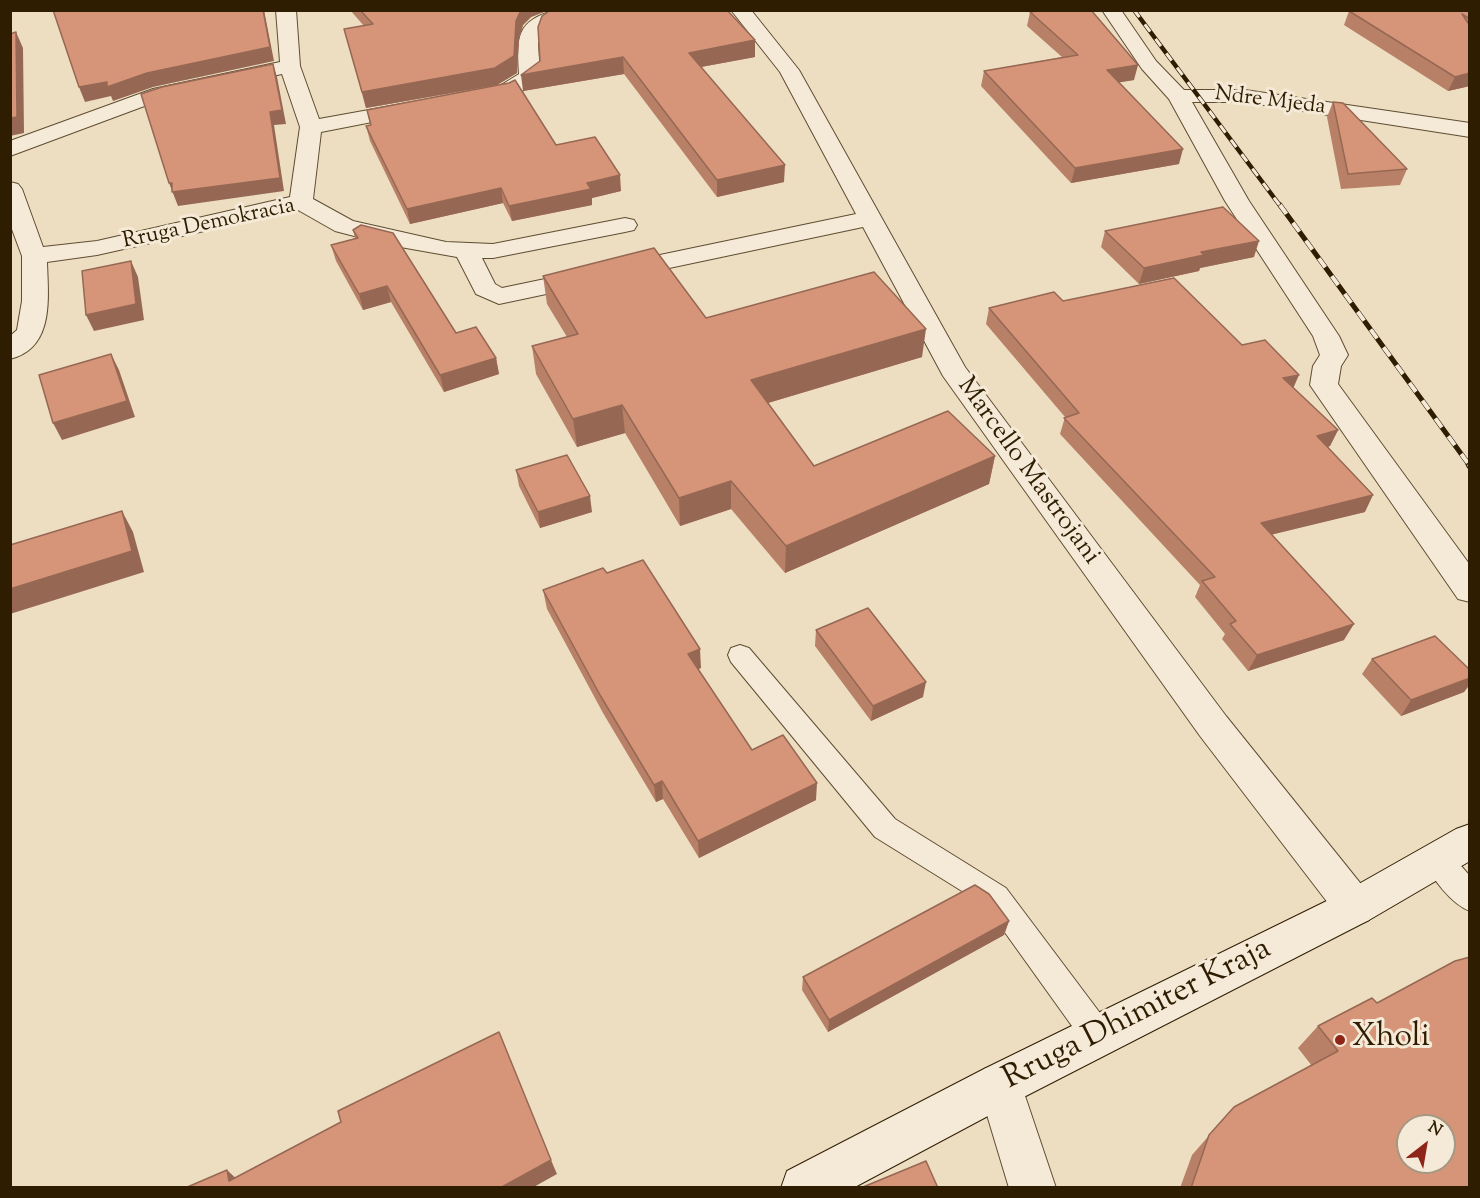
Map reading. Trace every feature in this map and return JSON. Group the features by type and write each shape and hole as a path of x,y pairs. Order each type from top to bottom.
{"street":[{"path":"286,10 290,66 311,127 301,202"},
{"path":"459,100 504,92 521,84 530,76 529,32 536,22 580,10"},
{"name":"Marcello Mastrojani","path":"740,10 789,70 953,370 1213,726 1355,907"},
{"name":"Ndre Mjeda","path":"1111,10 1149,65 1178,96 1245,96 1470,130"},
{"path":"10,149 160,93 290,66"},
{"path":"1178,96 1237,201 1326,336 1334,355 1327,366 1324,385 1470,590"},
{"path":"311,127 436,104"},
{"path":"10,189 34,256 35,301 30,333 10,351"},
{"name":"Rruga Demokracia","path":"34,256 97,248 301,202 344,226 389,238 446,249 493,251 626,225"},
{"path":"466,250 485,289 499,296 870,218"},
{"name":"Rruga Dhimiter Kraja","path":"804,1188 1000,1085 1355,907 1454,850"},
{"path":"1000,1085 1033,1188"}],"lane":[{"path":"740,655 885,828 996,897 1098,1036"},
{"path":"1454,850 1470,898"}],"building":[{"path":"53,10 263,10 270,47 147,73 107,87 107,82 79,87"},
{"path":"360,10 521,10 516,21 514,56 495,68 362,92 344,29 373,24"},
{"path":"551,10 727,10 755,40 689,53 785,165 717,180 623,57 521,75 540,61 538,27 542,16"},
{"path":"1091,10 1138,65 1107,70 1183,149 1075,168 984,71 1078,55 1030,12"},
{"path":"1470,10 1470,19 1462,14 1470,26 1470,73 1455,77 1349,11"},
{"path":"16,32 17,117 10,118 10,34"},
{"path":"273,64 282,110 270,112 280,178 172,192 172,183 169,183 141,94 162,87"},
{"path":"515,80 556,145 595,137 620,175 587,183 591,189 509,206 501,188 407,209 366,126 371,125 367,110"},
{"path":"1333,102 1343,103 1407,169 1348,174"},
{"path":"1223,207 1259,241 1201,252 1204,255 1144,268 1105,231"},
{"path":"361,225 393,233 456,333 476,327 496,358 440,375 387,286 359,294 331,245 358,238 353,230"},
{"path":"654,248 706,318 874,272 926,329 751,380 814,466 948,411 995,456 786,546 731,481 679,498 622,405 573,419 532,346 578,334 543,276"},
{"path":"131,261 136,304 86,315 82,271"},
{"path":"1174,278 1242,345 1265,340 1299,375 1283,378 1338,430 1317,436 1373,495 1261,523 1354,624 1257,655 1230,624 1236,621 1202,581 1215,577 1064,418 1079,413 989,308 1054,292 1063,301"},
{"path":"111,354 127,401 53,423 39,375"},
{"path":"567,455 590,496 538,512 516,470"},
{"path":"122,511 132,551 10,589 10,545"},
{"path":"643,560 700,649 688,654 752,750 783,735 817,783 698,841 662,781 654,785 600,695 543,590 603,568 607,573"},
{"path":"868,608 926,682 873,706 816,630"},
{"path":"1435,636 1470,670 1470,678 1411,700 1372,659"},
{"path":"975,885 989,894 1009,921 829,1020 803,977"},
{"path":"1470,957 1470,1188 1191,1188 1209,1135 1234,1107 1338,1051 1318,1026 1372,998 1377,1003 1455,961"},
{"path":"499,1032 551,1160 500,1188 185,1188 227,1170 229,1181 341,1122 338,1111"},
{"path":"926,1161 938,1188 863,1188 863,1187"}],"railway":[{"path":"1134,10 1281,207"},
{"path":"1280,205 1470,466 1469,464"}],"place":[{"name":"Xholi","path":"1340,1040"}]}
